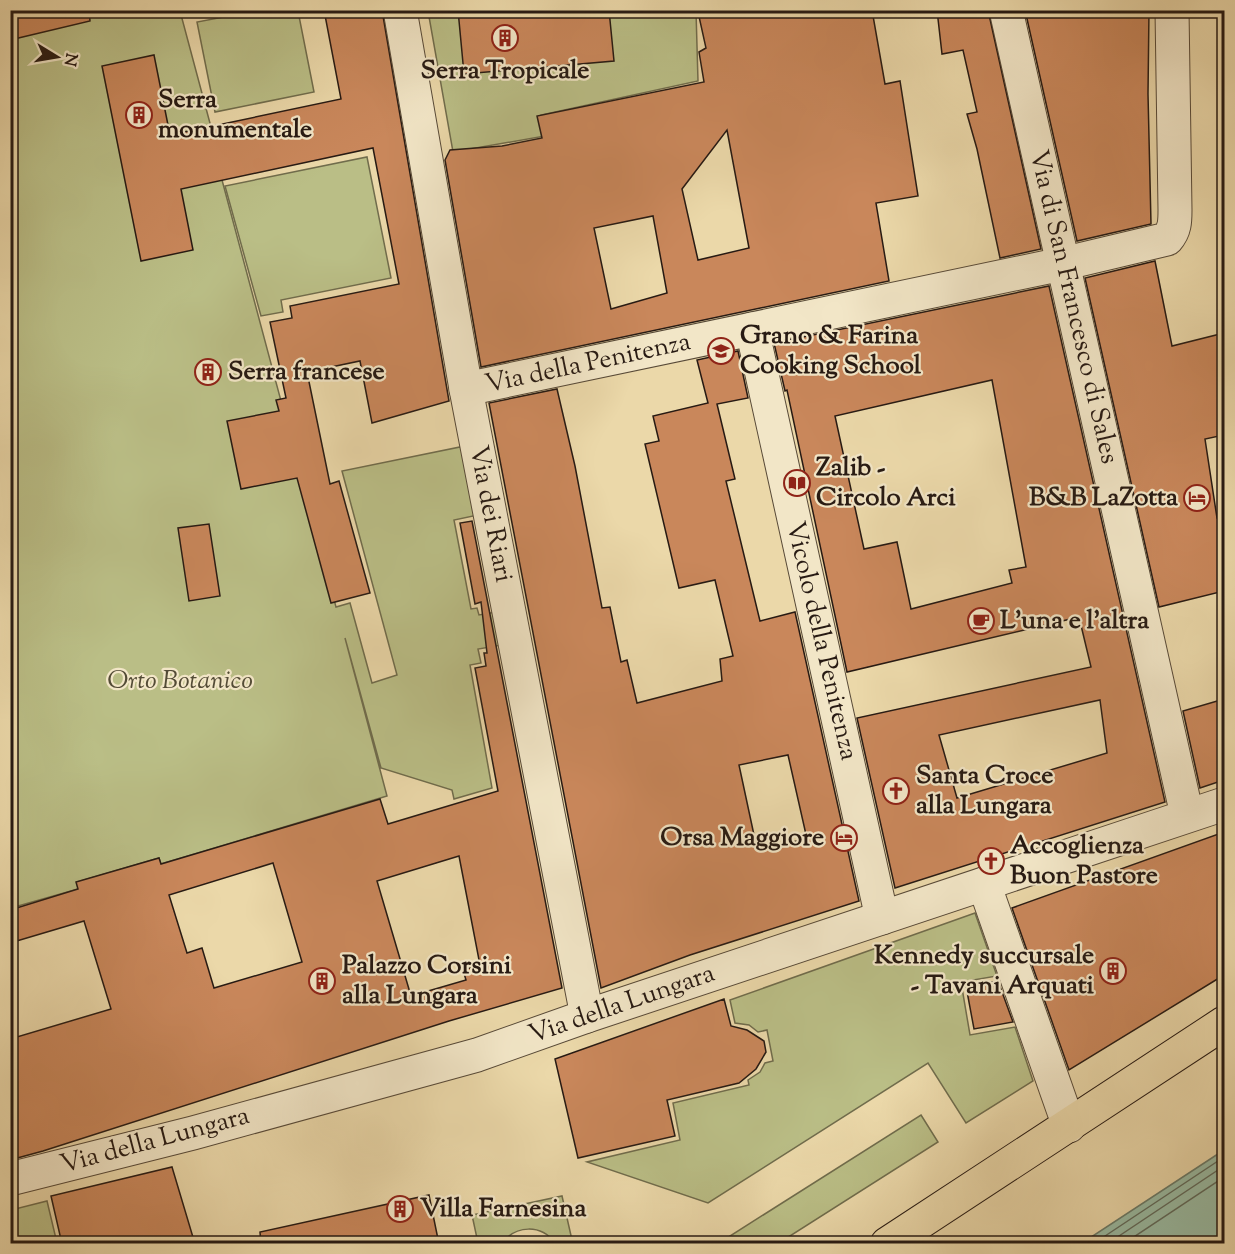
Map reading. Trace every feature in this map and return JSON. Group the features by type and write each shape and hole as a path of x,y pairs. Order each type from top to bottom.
{"main road":[{"path":"887,1244 1224,1023"}],"street":[{"name":"Via dei Riari","path":"400,10 466,389 587,1016"},
{"name":"Via di San Francesco di Sales","path":"1006,10 1187,815"},
{"name":"Via della Penitenza","path":"466,389 1162,241 1172,233 1175,210 1172,10"},
{"name":"Vicolo della Penitenza","path":"752,330 882,918"},
{"path":"1187,815 1224,797"},
{"name":"Via della Lungara","path":"10,1179 477,1055 587,1016 1224,804"},
{"path":"984,884 1069,1126"}],"green space":[{"name":"Orto Botanico","path":"11,11 180,11 211,127 222,180 336,607 350,603 372,683 397,675 342,471 465,446 478,515 454,520 471,609 477,608 479,615 496,612 502,645 478,649 481,663 470,665 492,788 454,799 452,790 381,768 345,638 387,796 161,864 159,858 77,882 78,889 11,908"},
{"path":"255,11 298,11 314,92 215,112 197,22"},
{"path":"428,11 696,11 698,81 541,115 545,136 453,152"},
{"path":"367,157 391,278 281,300 283,312 261,316 225,186"},
{"path":"975,913 997,976 961,982 970,1035 1015,1027 1033,1081 966,1123 928,1063 708,1203 587,1162 680,1140 673,1103 749,1085 748,1080 760,1072 765,1063 773,1061 767,1030 758,1032 749,1025 735,1023 730,1000"},
{"path":"921,1115 938,1142 779,1243 719,1243"},
{"path":"562,1196 572,1240 555,1243 543,1232 528,1229 514,1233 502,1243 478,1243 472,1215"},
{"path":"47,1201 57,1243 11,1243 11,1210"}],"water":[{"path":"1224,1150 1224,1243 1082,1243"}],"building":[{"path":"10,10 89,10 90,21 10,40"},
{"path":"324,10 382,10 449,401 372,423 360,361 307,372 330,484 339,481 370,593 331,603 297,478 241,489 227,421 279,411 276,400 286,398 270,322 292,318 290,306 399,284 373,148 181,189 193,250 141,261 102,66 154,55 170,135 341,99"},
{"name":"Serra Tropicale","path":"458,10 609,10 614,61 464,74"},
{"path":"715,10 872,10 885,84 900,81 918,196 876,203 889,281 481,367 445,160 450,150 502,146 542,138 537,116 704,82 699,52 706,48 698,12","holes":["727,130 749,248 698,260 682,189","653,216 667,293 611,309 594,228"]},
{"path":"937,10 988,10 1041,249 1000,258 977,149 967,114 977,112 963,50 942,54"},
{"path":"1025,10 1149,10 1151,224 1077,241"},
{"path":"1155,261 1172,346 1224,333 1224,435 1205,439 1217,518 1224,517 1224,591 1159,607 1085,278"},
{"path":"1049,286 1165,802 895,888 857,718 1091,667 1079,617 847,672 787,390 785,391 774,343","holes":["992,380 1026,567 1009,570 1012,583 911,609 897,542 864,549 835,416","1100,700 1107,753 957,798 939,735"]},
{"path":"738,351 748,398 717,404 735,479 726,481 760,621 795,612 859,901 690,955 601,988 489,403 557,389 575,466 602,608 610,607 621,662 627,660 637,703 722,681 720,659 733,656 715,580 679,588 645,444 659,441 653,416 708,403 697,360","holes":["788,755 807,839 757,849 739,765"]},
{"name":"Palazzo Corsini alla Lungara","path":"472,521 562,988 449,1021 10,1160 10,1039 111,1009 84,921 10,943 10,910 78,889 76,882 159,858 161,864 380,799 388,824 498,791 475,668 486,666 484,653 487,653 481,602 475,604 460,523","holes":["459,856 480,965 463,970 466,980 411,996 377,881","273,863 302,962 214,988 202,948 187,953 169,895"]},
{"path":"209,524 220,596 189,601 178,528"},
{"path":"1224,699 1224,780 1200,788 1183,711"},
{"name":"Kennedy succursale - Tavani Arquati","path":"1224,832 1224,975 1069,1070 1012,908"},
{"path":"998,981 1013,1022 974,1029 966,986"},
{"path":"724,999 731,1026 747,1030 764,1041 766,1052 756,1069 739,1083 667,1100 675,1136 578,1158 555,1059"},
{"path":"172,1167 195,1244 62,1244 51,1196"},
{"name":"Villa Farnesina","path":"429,1195 439,1244 261,1244 260,1232"}],"place":[{"name":"Serra Tropicale","path":"505,38"},
{"name":"Serra monumentale","path":"139,115"},
{"name":"Grano & Farina Cooking School","path":"721,351"},
{"name":"Serra francese","path":"208,372"},
{"name":"Zalib - Circolo Arci","path":"797,483"},
{"name":"B&B LaZotta","path":"1197,498"},
{"name":"L'una e l'altra","path":"981,621"},
{"name":"Santa Croce alla Lungara","path":"896,791"},
{"name":"Orsa Maggiore","path":"844,838"},
{"name":"Accoglienza Buon Pastore","path":"991,861"},
{"name":"Kennedy succursale - Tavani Arquati","path":"1113,971"},
{"name":"Palazzo Corsini alla Lungara","path":"322,981"},
{"name":"Villa Farnesina","path":"400,1209"}]}
